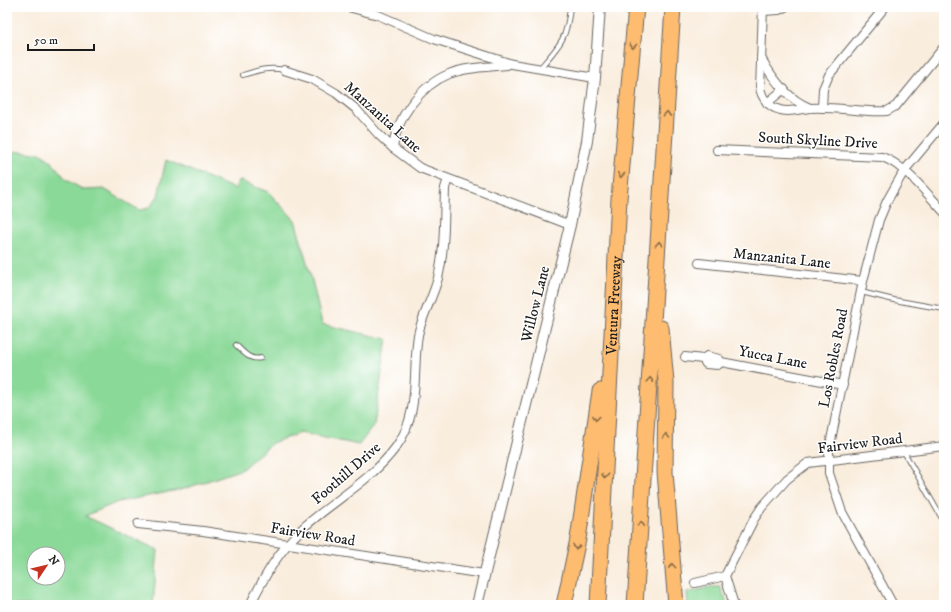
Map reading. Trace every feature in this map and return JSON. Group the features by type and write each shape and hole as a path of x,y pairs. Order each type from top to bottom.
{"highway":[{"name":"Ventura Freeway","path":"598,605 619,199 636,7"},
{"path":"635,605 673,7"},
{"path":"564,605 578,539 600,397 612,229 619,199"},
{"path":"656,283 666,382 665,472 676,605"}],"street":[{"path":"348,7 378,15 434,39 512,64 595,78"},
{"name":"Willow Lane","path":"477,605 570,225 587,141 595,78 600,7"},
{"path":"784,7 779,10 763,9 760,89 767,104 779,110 787,112 810,108 822,108 887,111 896,106 944,47"},
{"path":"822,108 823,89 829,74 885,7"},
{"path":"761,58 770,73 784,89 795,99 810,108"},
{"path":"393,148 395,134 405,113 417,98 438,80 461,70 512,64"},
{"name":"Manzanita Lane","path":"284,70 312,79 336,93 356,109 379,135 393,148 420,168 448,179 461,182 570,225"},
{"path":"767,104 784,89"},
{"name":"Los Robles Road","path":"893,605 842,512 829,473 829,450 863,281 878,220 904,171 944,123"},
{"name":"South Skyline Drive","path":"717,150 882,157 889,159 904,171 944,212"},
{"name":"Foothill Drive","path":"250,605 274,560 303,528 358,485 381,464 397,446 406,429 414,403 418,336 438,280 441,264 445,188 448,179"},
{"name":"Manzanita Lane","path":"699,263 863,281"},
{"name":"Yucca Lane","path":"685,357 703,359 707,356 719,359 721,362 842,385"},
{"name":"Fairview Road","path":"724,576 754,519 787,479 808,463 944,446"},
{"name":"Fairview Road","path":"138,524 203,531 484,574"},
{"path":"695,583 724,576 734,605"}],"lane":[{"path":"539,69 562,42 566,32 570,7"},
{"name":"Manzanita Lane","path":"243,75 272,67 284,70"},
{"path":"861,292 894,300 944,309"},
{"path":"236,345 249,357 256,359 261,358"},
{"path":"904,452 944,522"}],"green space":[{"path":"7,151 40,153 50,160 66,179 75,185 84,190 104,189 139,210 149,208 158,196 166,160 235,189 238,180 268,192 295,220 312,280 322,324 387,339 374,425 359,445 300,433 272,443 242,469 184,489 118,502 85,516 158,550 153,605 7,605"},
{"path":"710,587 720,587 728,605 688,605 687,593"}]}
